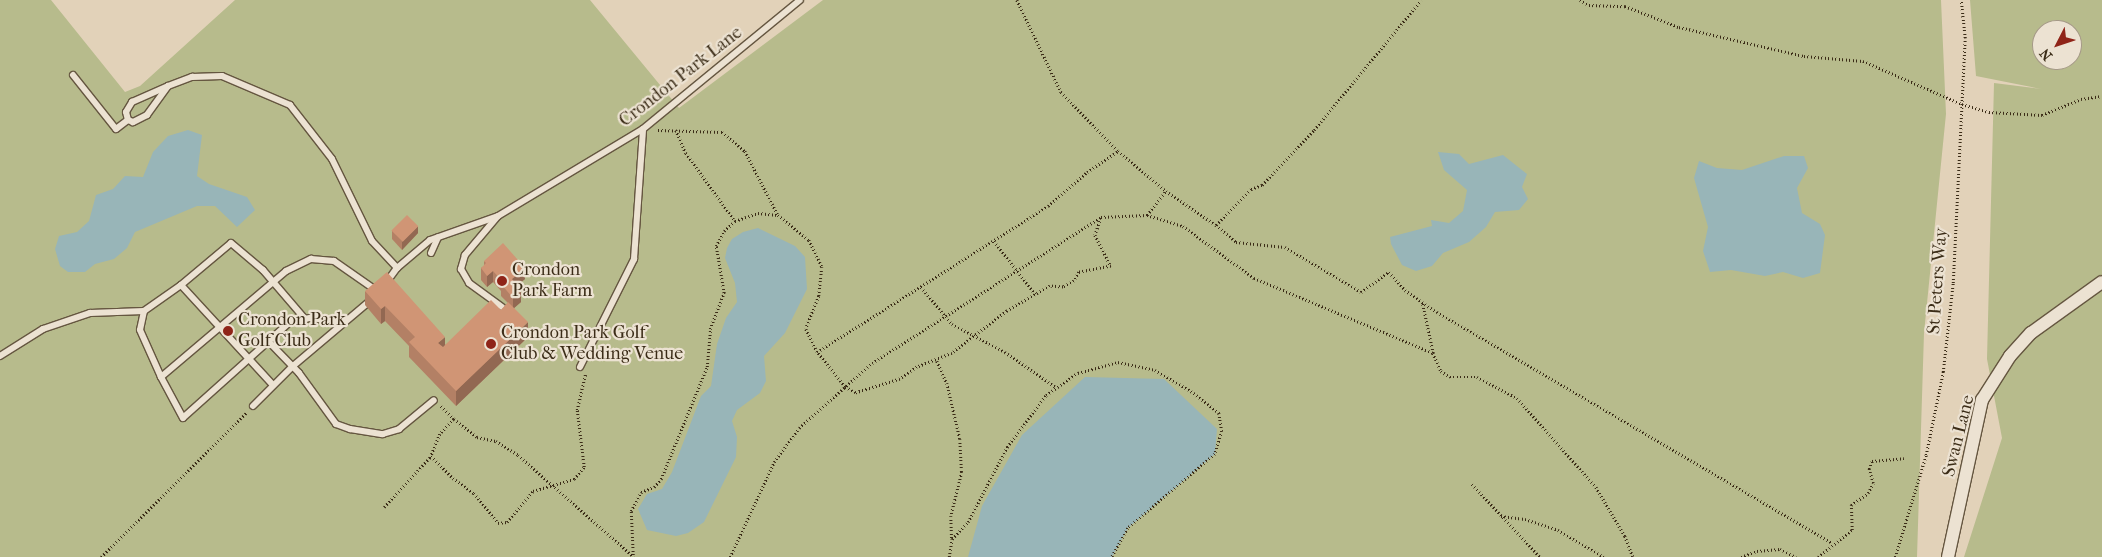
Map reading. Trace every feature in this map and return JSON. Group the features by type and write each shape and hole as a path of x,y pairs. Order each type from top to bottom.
{"street":[{"name":"Swan Lane","path":"1948,557 1982,400 2010,356 2031,333 2102,282"}],"lane":[{"name":"Crondon Park Lane","path":"498,216 643,129 800,0"},
{"path":"73,75 116,129 128,120"},
{"path":"128,120 126,112 132,102 192,77 222,76 290,105 332,159 372,241 397,268"},
{"path":"128,120 133,122 147,115 168,86"},
{"path":"580,367 634,259 643,129"},
{"path":"253,406 293,366 380,293 397,268 430,240 498,216"},
{"path":"498,216 465,254 462,269 469,283 502,307"},
{"path":"431,253 438,237"},
{"path":"0,356 43,329 90,313 144,311 181,285 231,243 273,282 305,319"},
{"path":"161,377 220,329 286,271 311,260 334,261 380,293"},
{"path":"387,282 393,288"},
{"path":"181,285 273,384"},
{"path":"144,311 140,330 161,377 183,418 291,321 305,319 343,324"},
{"path":"269,342 293,366 336,424 366,433 383,434 399,430 434,400"}],"path":[{"path":"1017,0 1061,92 1118,151 1166,192 1216,225 1236,242 1285,247 1361,292 1389,272 1422,302 1663,447 1833,543"},
{"path":"1216,225 1251,189 1262,185 1314,130 1421,0"},
{"path":"1580,0 1589,5 1625,6 1679,27 1804,56 1863,61 1962,104 1989,112 2042,115 2081,99 2102,96"},
{"name":"St Peters Way","path":"1895,557 1926,455 1943,372 1953,283 1962,104 1965,38 1961,0"},
{"path":"643,129 722,132 745,151 778,215 809,240 822,267 819,296 806,329 817,352 845,387 855,394 869,390 952,352 971,335 1050,286 1063,287 1074,281 1079,272 1111,266 1095,235 1101,217"},
{"path":"676,130 686,153 735,221"},
{"path":"817,352 1048,206 1087,172 1118,151"},
{"path":"1147,215 1166,192"},
{"path":"633,556 631,511 640,492 654,487 661,479 707,367 710,329 724,293 716,246 724,231 735,221 758,213 778,215"},
{"path":"730,557 774,462 799,428 872,363 1017,273 1101,217 1147,215 1183,226 1254,278 1433,353"},
{"path":"994,241 1036,295"},
{"path":"921,287 945,318 971,335 1005,352 1057,388"},
{"path":"1422,302 1433,353 1441,371 1450,377 1477,377 1517,398 1559,442 1596,487 1625,536 1633,557"},
{"path":"937,360 947,384 960,439 962,472 951,516 952,539 949,557"},
{"path":"952,539 968,522 983,488 1007,447 1046,395 1078,373 1118,362 1155,370 1191,391 1219,414 1222,431 1215,454 1128,528 1112,557"},
{"path":"431,456 453,478 474,493 498,522 514,517 533,491 548,484 574,479 584,467 577,410 585,379 580,367"},
{"path":"434,400 477,437 506,446 633,556"},
{"path":"101,557 253,406"},
{"path":"384,507 431,456 440,434 454,419"},
{"path":"1818,557 1833,543 1852,530 1850,505 1860,495 1868,493 1873,483 1869,469 1872,460 1904,458"},
{"path":"1472,484 1540,557"},
{"path":"1501,516 1525,519 1558,530 1604,557"},
{"path":"1741,557 1757,551 1780,549 1796,557"}],"green space":[{"path":"0,0 51,0 125,92 140,86 235,0 590,0 679,108 823,0 1941,0 1946,114 1924,333 1917,557 0,557"},
{"path":"1970,0 2102,0 2102,557 1964,557 2002,438 1987,359 1994,83 2041,89 1976,76"}],"water":[{"path":"188,130 202,135 197,176 209,184 247,197 255,210 237,227 215,206 197,206 135,232 127,248 114,259 95,264 85,272 68,272 60,266 55,249 59,236 77,232 89,221 96,195 113,189 125,176 143,177 153,152 168,136"},
{"path":"1438,152 1459,154 1469,164 1503,155 1527,174 1522,187 1528,199 1519,210 1495,212 1486,227 1469,242 1443,253 1432,266 1416,271 1402,265 1391,244 1390,237 1432,226 1431,220 1449,223 1463,211 1467,190 1444,170"},
{"path":"1784,156 1804,156 1808,168 1797,188 1802,213 1820,224 1825,235 1820,273 1803,278 1783,272 1765,276 1731,270 1710,272 1703,251 1708,227 1694,178 1699,161 1717,168 1742,170"},
{"path":"758,228 795,246 805,257 807,289 785,333 764,356 766,381 760,393 737,410 732,421 737,437 736,457 704,522 688,533 676,536 647,530 638,509 647,494 662,489 672,472 701,396 711,386 717,344 726,318 737,302 735,283 725,258 727,248 732,239 743,232"},
{"path":"1085,377 1164,379 1217,429 1215,454 1128,528 1112,557 968,557 982,506 1022,435"}],"building":[{"path":"407,215 418,226 403,242 391,231"},
{"path":"503,243 525,268 512,279 521,290 513,298 493,271 487,276 481,268 486,263 484,261"},
{"name":"Crondon Park Golf Club & Wedding Venue","path":"387,272 445,337 438,343 443,347 491,300 501,310 508,302 528,322 456,391 409,342 415,337 385,306 381,309 365,291"}],"place":[{"name":"Crondon Park Farm","path":"502,281"},
{"name":"Crondon Park Golf Club","path":"228,331"},
{"name":"Crondon Park Golf Club & Wedding Venue","path":"491,344"}]}
